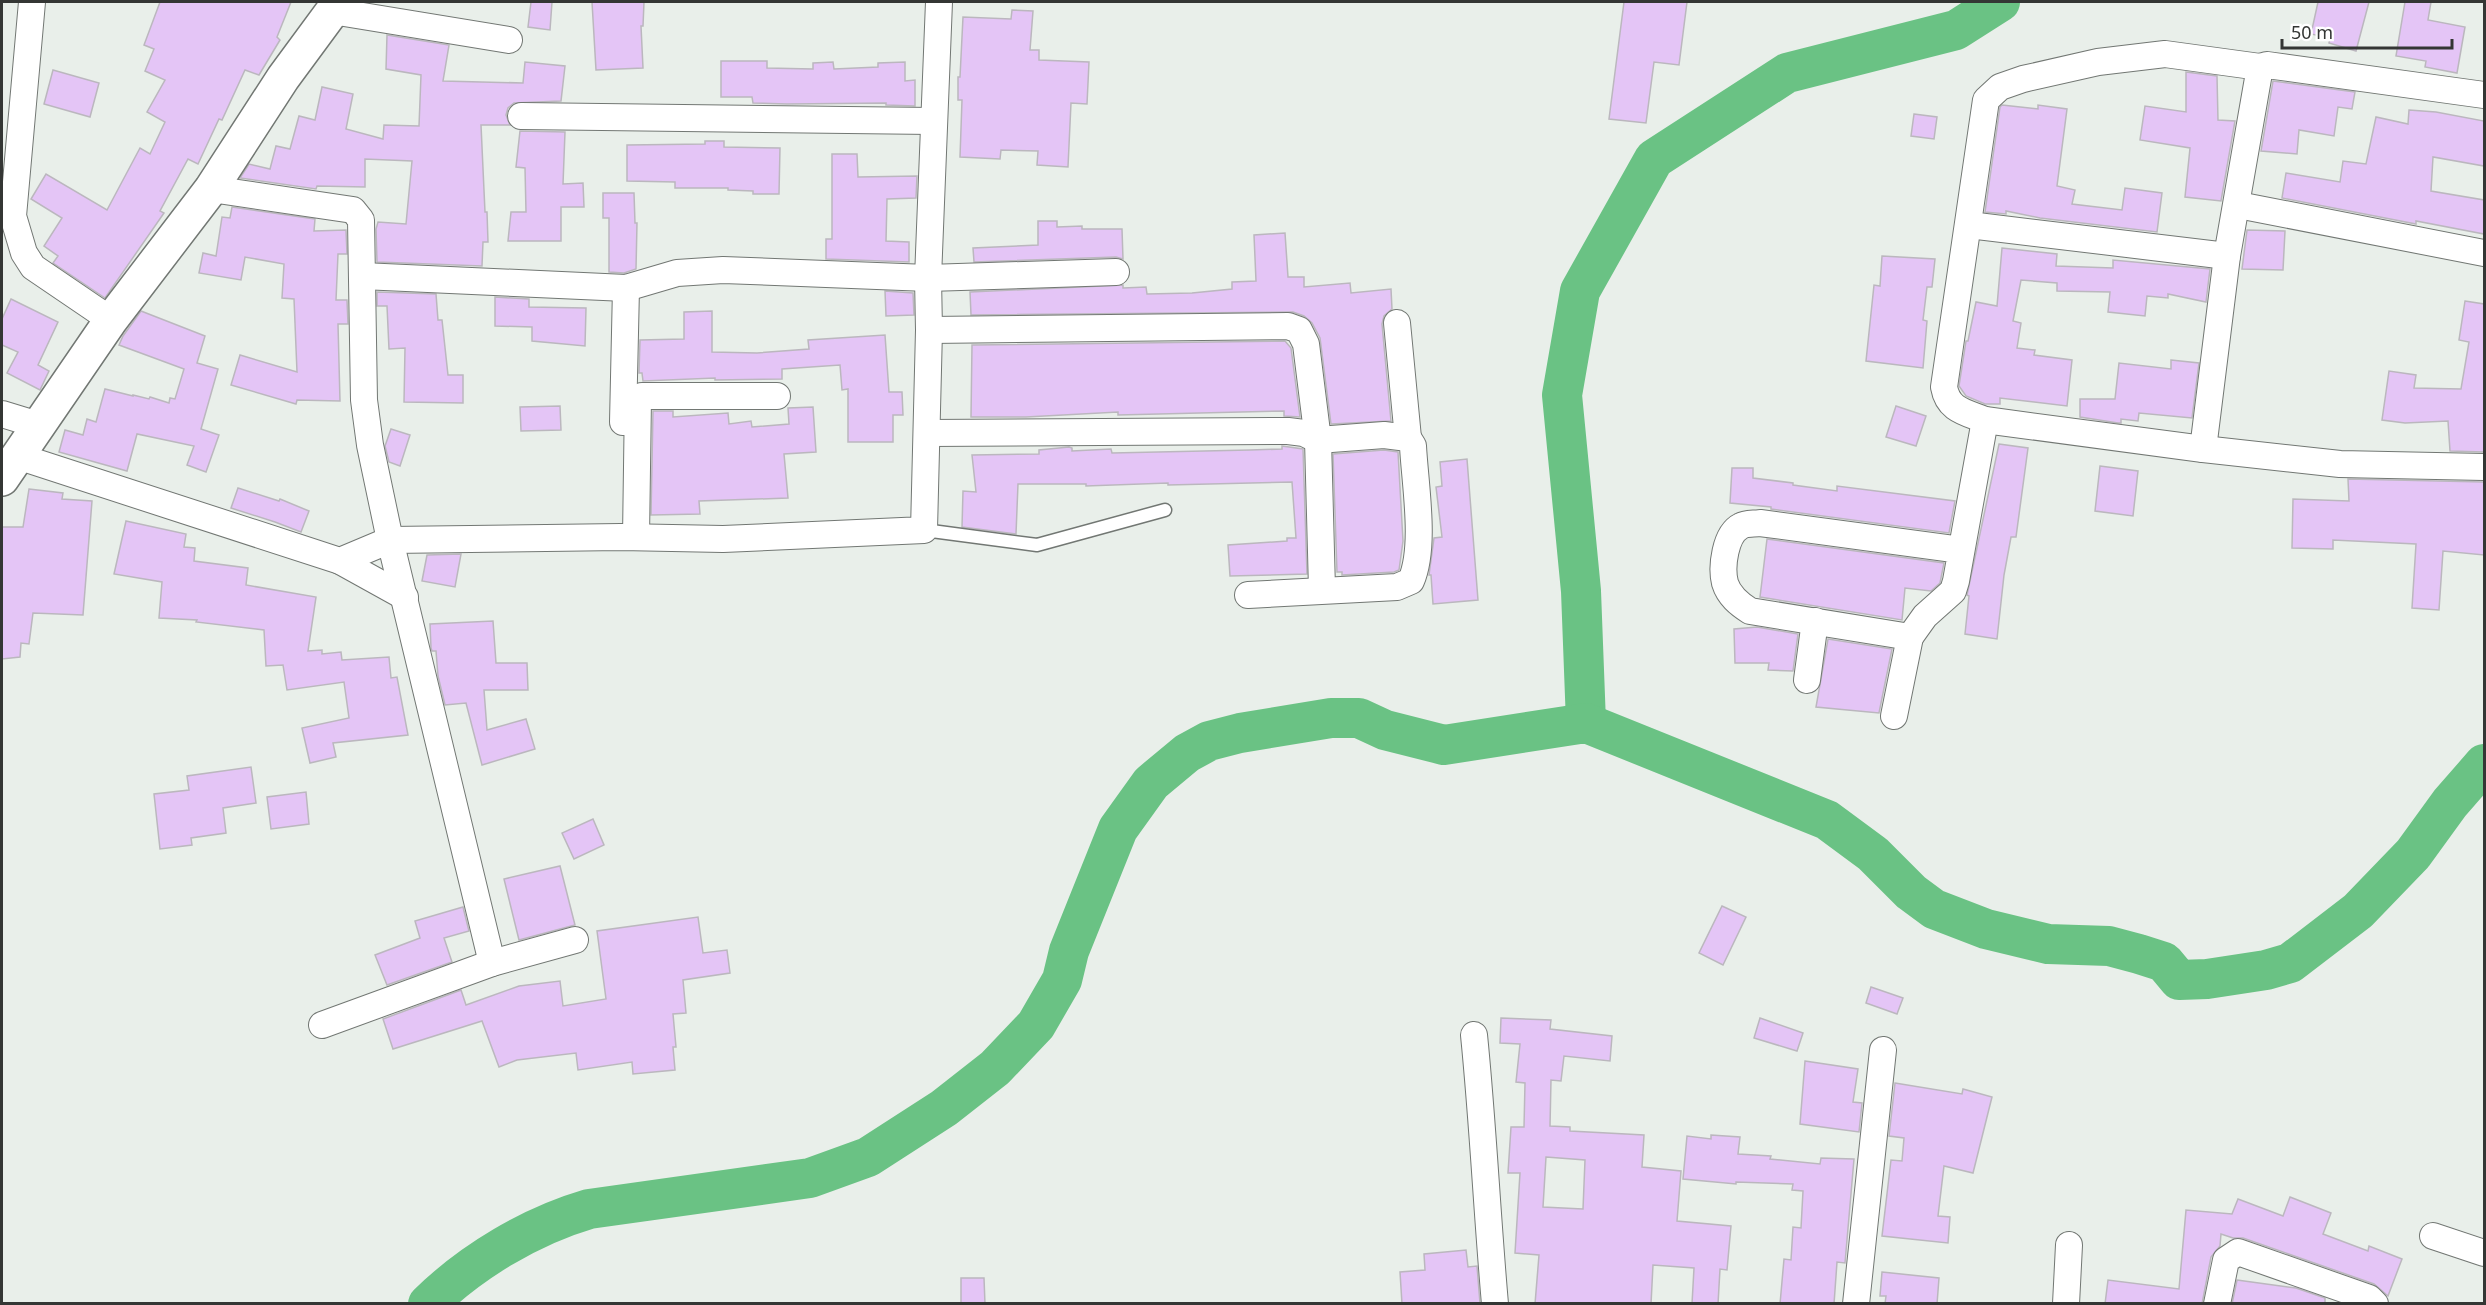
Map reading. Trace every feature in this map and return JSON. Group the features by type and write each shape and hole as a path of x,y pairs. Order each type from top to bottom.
{"street":[{"path":"32,2 7,211 33,267 111,320"},
{"path":"340,561 390,540 629,537 723,539 924,530 929,330 928,278 939,2"},
{"path":"405,597 340,561 9,468 111,320 211,189 283,78 336,6 509,40"},
{"path":"2484,95 2267,65 2260,67 2165,54 2098,62 2023,79 2000,87 1986,100 1944,387 1950,405 1985,420 2203,449 2340,464 2484,467"},
{"path":"2203,449 2227,256 2238,205 2260,67"},
{"path":"521,116 933,121"},
{"path":"211,189 353,210 358,214 363,225 364,400 370,445 390,540 492,963"},
{"path":"2238,205 2484,253"},
{"path":"1969,225 2227,256"},
{"path":"362,276 626,288 677,273 723,270 928,278 1116,272"},
{"path":"626,288 629,537"},
{"path":"1248,594 1397,587 1411,581 1417,567 1419,548 1413,446 1408,438 1397,323"},
{"path":"929,330 1288,326 1299,330 1306,344 1317,440 1322,589"},
{"path":"629,537 638,398 642,396 777,396"},
{"path":"2,414 38,425"},
{"path":"1894,716 1910,637 1925,616 1953,591 1985,420"},
{"path":"927,433 1288,431 1304,433 1317,440 1384,435 1408,438"},
{"path":"1910,637 1750,611 1737,603 1725,584 1724,565 1731,533 1742,525 1760,523 1961,550"},
{"path":"1807,680 1815,621"},
{"path":"322,1025 492,963 575,940"},
{"path":"1474,1035 1482,1111 1487,1221 1495,1304"},
{"path":"1856,1304 1883,1050"},
{"path":"2433,1236 2484,1252"},
{"path":"2066,1304 2069,1245"},
{"path":"2217,1304 2226,1260 2238,1252 2369,1298 2375,1304"}],"lane":[{"path":"924,530 1037,545 1165,510"}],"building":[{"path":"160,2 291,2 277,37 280,40 259,75 245,70 198,164 188,159 160,211 164,213 105,298 53,263 58,256 44,246 62,218 31,199 46,174 107,210 140,148 150,154 165,122 147,112 165,80 145,71 154,49 144,45"},
{"path":"531,2 552,2 550,30 528,27"},
{"path":"592,2 644,2 643,26 641,26 643,68 596,70"},
{"path":"1624,2 1687,2 1679,65 1654,62 1646,123 1609,119"},
{"path":"2318,2 2369,2 2356,51 2329,43 2330,38 2311,34"},
{"path":"2405,2 2431,2 2428,20 2465,27 2457,73 2425,67 2426,61 2396,56"},
{"path":"1012,10 1033,11 1030,50 1039,50 1039,60 1089,62 1087,104 1071,103 1068,167 1037,165 1038,151 1001,150 1000,159 960,157 962,100 958,100 958,77 960,77 963,17 1011,19"},
{"path":"387,35 449,45 443,81 523,83 525,62 565,66 561,101 514,103 508,108 506,115 510,125 481,125 488,242 483,242 482,266 377,262 376,229 378,222 406,224 412,161 365,159 365,187 317,186 316,189 240,178 249,164 270,169 276,146 290,149 299,116 315,120 322,87 353,94 346,129 383,139 384,125 419,126 421,75 386,69"},
{"path":"721,61 767,61 767,68 813,69 813,63 833,62 834,69 878,67 878,63 905,62 905,81 915,80 915,106 886,105 886,103 753,103 752,97 721,97"},
{"path":"53,70 99,83 90,117 44,104"},
{"path":"2186,72 2217,76 2218,120 2235,121 2221,201 2185,197 2190,148 2140,140 2145,106 2186,112"},
{"path":"2273,81 2355,92 2352,109 2338,107 2334,136 2299,130 2297,154 2261,151"},
{"path":"2002,105 2038,109 2038,105 2067,109 2057,186 2075,190 2072,204 2122,210 2125,188 2162,193 2157,232 2040,218 2006,211 2006,214 1985,212"},
{"path":"2409,110 2436,112 2484,121 2484,166 2433,157 2431,191 2484,200 2484,234 2416,221 2416,224 2282,198 2286,173 2340,182 2343,161 2366,164 2376,117 2408,124"},
{"path":"1914,114 1937,117 1934,139 1911,136"},
{"path":"520,131 565,132 563,184 583,183 584,207 561,207 561,241 508,241 511,212 526,212 525,168 516,167"},
{"path":"705,141 724,141 724,147 780,148 779,194 753,194 753,191 728,190 728,188 675,188 675,182 627,181 627,145 705,144"},
{"path":"832,154 857,154 858,177 917,176 916,198 887,199 886,241 909,242 909,262 826,259 826,239 832,239"},
{"path":"603,193 634,193 635,223 637,223 636,269 624,273 609,272 609,218 603,218"},
{"path":"232,207 315,219 314,231 346,230 347,254 338,254 336,300 347,300 348,324 338,324 340,401 297,400 296,404 231,385 240,355 297,372 294,299 282,298 284,264 245,257 241,280 199,273 203,253 216,256 222,217 230,218"},
{"path":"1038,221 1057,221 1057,227 1122,229 1123,259 1116,257 974,262 973,248 1038,245"},
{"path":"2247,230 2285,231 2283,270 2242,269"},
{"path":"1285,233 1288,277 1304,277 1304,287 1350,283 1351,293 1391,289 1392,309 1384,316 1382,324 1391,421 1331,424 1320,338 1312,323 1304,316 1293,312 971,315 970,292 1123,285 1123,288 1146,287 1147,294 1232,289 1232,282 1256,281 1254,235"},
{"path":"2002,248 2057,254 2056,266 2113,268 2113,260 2210,269 2206,302 2168,294 2168,298 2147,296 2145,316 2108,312 2110,292 2057,291 2057,283 2021,280 2013,321 2021,323 2017,348 2035,350 2034,355 2072,360 2067,406 2000,398 2000,404 1985,404 1966,396 1959,386 1966,341 1968,341 1976,302 1997,306"},
{"path":"1882,256 1935,259 1932,287 1927,287 1923,320 1927,321 1923,368 1866,361 1874,285 1880,286"},
{"path":"885,291 913,293 914,315 886,316"},
{"path":"377,292 436,294 438,320 442,320 448,375 463,375 463,403 404,402 405,348 389,349 387,306 377,306"},
{"path":"495,297 529,299 529,307 586,308 585,346 532,341 532,327 495,326"},
{"path":"11,299 58,322 38,365 49,371 40,390 7,373 18,352 2,345 2,319"},
{"path":"2465,301 2484,304 2484,452 2450,451 2448,421 2405,423 2382,420 2389,371 2416,375 2414,388 2461,389 2469,342 2459,340"},
{"path":"141,311 205,336 197,363 218,369 201,429 219,435 206,472 187,465 194,446 137,434 127,471 59,452 65,430 83,435 87,419 96,422 105,389 149,399 150,397 169,403 170,398 175,399 184,369 119,345"},
{"path":"712,311 712,352 757,353 809,349 808,340 885,335 889,392 902,392 903,415 893,415 893,442 848,442 848,389 842,390 840,365 782,369 782,379 715,380 715,378 643,381 642,373 639,373 640,340 684,339 684,312"},
{"path":"1285,341 1291,348 1300,417 1284,416 1284,411 1118,415 1118,412 1026,417 971,417 972,345"},
{"path":"2171,360 2199,363 2192,418 2139,413 2138,421 2121,419 2121,423 2118,423 2080,417 2080,399 2115,399 2119,363 2171,369"},
{"path":"560,406 561,430 521,431 520,407"},
{"path":"1896,406 1926,416 1916,446 1886,437"},
{"path":"813,407 816,452 784,454 788,498 699,501 700,514 651,515 653,411 673,411 673,417 728,413 729,424 751,421 752,427 789,424 788,408"},
{"path":"391,429 410,435 400,466 389,462 385,446"},
{"path":"1999,444 2028,448 2016,537 2011,537 2004,575 1997,639 1965,634 1969,596 1967,595"},
{"path":"1282,446 1303,449 1307,574 1230,576 1228,545 1287,541 1287,538 1296,538 1292,482 1086,486 1086,484 1018,484 1016,534 962,527 963,491 976,492 972,455 1039,454 1039,450 1069,447 1072,451 1111,449 1112,453 1282,449"},
{"path":"1384,450 1398,452 1403,541 1399,570 1342,575 1342,572 1337,572 1333,454"},
{"path":"1467,459 1478,600 1433,604 1431,575 1429,575 1434,538 1442,537 1436,487 1442,486 1440,462"},
{"path":"2100,466 2138,471 2133,516 2095,511"},
{"path":"1732,468 1753,468 1753,478 1793,483 1793,485 1837,491 1837,486 1955,501 1949,533 1730,503"},
{"path":"2348,479 2484,482 2484,555 2443,551 2439,610 2412,608 2416,544 2333,540 2333,549 2292,548 2293,499 2349,501"},
{"path":"238,488 279,501 280,499 309,511 301,532 231,508"},
{"path":"29,489 63,493 62,499 92,501 83,615 33,613 29,644 21,643 20,657 2,659 2,527 23,527"},
{"path":"126,521 186,534 184,547 195,548 194,561 248,568 246,585 316,597 308,651 322,650 322,654 341,652 342,660 389,657 391,678 397,677 408,735 333,743 336,757 310,763 302,728 349,718 344,682 287,690 283,665 266,666 264,630 196,622 197,620 159,618 162,582 114,574"},
{"path":"1767,539 1944,563 1940,583 1931,591 1905,588 1902,620 1760,597"},
{"path":"461,554 455,587 422,581 427,555"},
{"path":"493,621 496,663 527,663 528,690 484,690 487,730 526,719 535,749 482,765 466,703 445,705 438,676 436,651 432,651 431,648 430,624"},
{"path":"1757,627 1798,634 1793,671 1768,670 1769,663 1735,663 1734,629"},
{"path":"1828,639 1892,649 1879,713 1816,707"},
{"path":"251,767 256,803 223,808 226,833 191,838 192,845 160,849 154,794 189,790 187,776"},
{"path":"306,792 309,824 271,829 267,797"},
{"path":"593,819 604,845 574,859 562,833"},
{"path":"560,866 575,925 519,940 504,879"},
{"path":"1722,906 1746,917 1723,965 1699,953"},
{"path":"463,907 469,931 444,938 452,962 387,985 375,955 420,938 415,921"},
{"path":"698,917 703,953 727,950 730,973 683,980 686,1013 673,1014 676,1047 673,1047 675,1070 633,1074 632,1062 578,1070 576,1053 517,1060 499,1067 482,1021 393,1049 383,1019 461,990 466,1005 519,986 560,981 563,1006 606,999 597,931"},
{"path":"1871,987 1903,998 1897,1014 1866,1003"},
{"path":"1501,1018 1551,1020 1550,1029 1612,1036 1610,1061 1564,1056 1561,1081 1551,1080 1550,1126 1570,1127 1570,1131 1644,1135 1642,1167 1681,1171 1677,1221 1731,1226 1727,1270 1720,1269 1718,1304 1692,1304 1694,1268 1653,1265 1651,1304 1535,1304 1539,1255 1515,1253 1520,1173 1508,1173 1511,1127 1524,1127 1525,1083 1516,1082 1520,1044 1500,1043","holes":["1546,1157 1585,1160 1583,1209 1543,1207"]},
{"path":"1760,1018 1803,1033 1797,1051 1754,1038"},
{"path":"1805,1061 1858,1069 1853,1102 1862,1103 1859,1132 1800,1124"},
{"path":"1895,1083 1962,1094 1963,1089 1992,1097 1973,1173 1944,1166 1938,1216 1950,1217 1948,1243 1882,1236 1891,1160 1902,1161 1904,1138 1889,1136"},
{"path":"1711,1135 1740,1137 1738,1154 1771,1156 1770,1159 1820,1164 1821,1158 1854,1159 1845,1263 1837,1262 1834,1304 1780,1304 1784,1259 1791,1260 1793,1227 1801,1228 1803,1191 1792,1190 1793,1184 1736,1182 1736,1184 1683,1179 1687,1136 1711,1139"},
{"path":"2290,1197 2331,1213 2323,1234 2368,1251 2369,1246 2402,1259 2388,1296 2374,1284 2243,1238 2221,1234 2220,1246 2211,1257 2202,1304 2105,1304 2108,1280 2179,1289 2186,1210 2232,1214 2238,1199 2283,1216"},
{"path":"1466,1250 1468,1267 1477,1266 1480,1303 1402,1304 1400,1272 1425,1270 1424,1254"},
{"path":"1882,1272 1939,1278 1937,1304 1885,1304 1886,1296 1880,1296"},
{"path":"961,1278 984,1278 985,1304 961,1304"},
{"path":"2237,1280 2296,1288 2325,1298 2325,1304 2232,1304"}],"waterway":[{"path":"1586,723 1581,591 1562,395 1580,291 1654,159 1787,73 1956,30 2000,2"},
{"path":"428,1304 464,1273 503,1247 567,1216 589,1209 810,1178 868,1157 944,1108 995,1068 1036,1025 1062,980 1069,951 1118,829 1151,783 1187,753 1209,741 1240,733 1331,718 1359,718 1385,730 1444,745 1586,723 1827,820 1873,854 1911,892 1934,909 1986,929 2048,944 2109,946 2139,954 2164,962 2179,980 2207,979 2266,970 2290,963 2358,911 2413,854 2450,803 2484,764"}]}
